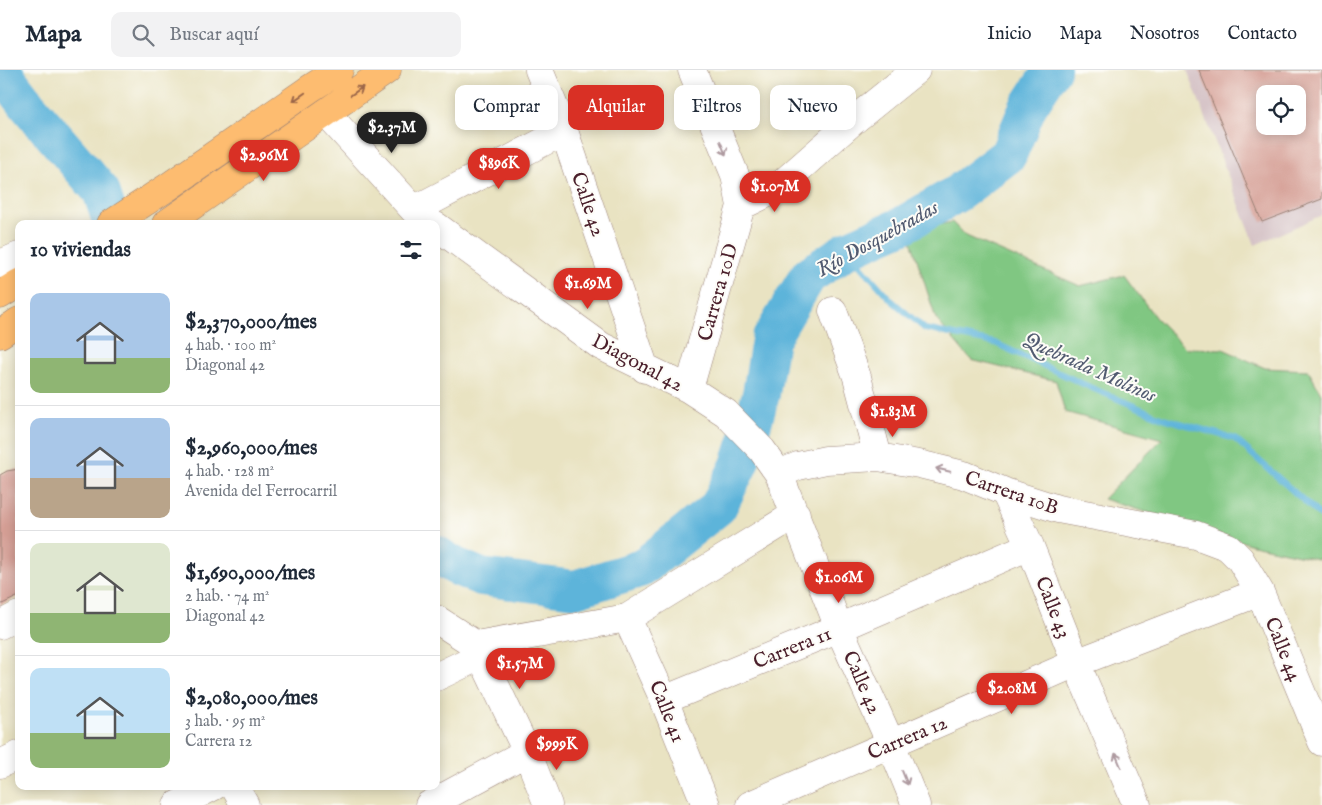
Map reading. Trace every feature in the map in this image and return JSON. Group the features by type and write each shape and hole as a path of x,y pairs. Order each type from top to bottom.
{"main road":[{"path":"117,220 339,70"},
{"path":"171,220 387,70"},
{"path":"0,295 15,286"},
{"path":"0,334 15,325"}],"street":[{"name":"Calle 42","path":"540,70 564,131 645,368"},
{"path":"692,70 734,175 741,206 776,189 853,121 916,70"},
{"path":"326,113 424,217 564,131"},
{"name":"Carrera 10D","path":"689,389 741,206"},
{"name":"Diagonal 42","path":"440,229 601,346 689,389 726,413 762,450"},
{"path":"0,264 15,257"},
{"path":"833,312 857,377 878,457"},
{"name":"Calle 42","path":"762,450 779,474 839,628 916,805"},
{"name":"Carrera 10B","path":"779,474 798,466 826,460 878,457 919,464 964,475 1005,492 1058,509 1196,535 1228,547 1240,559"},
{"name":"Calle 43","path":"1005,492 1030,546 1076,663 1137,805"},
{"path":"440,675 478,651 627,618 796,514"},
{"name":"Carrera 11","path":"664,700 839,628 1030,546"},
{"name":"Calle 44","path":"1240,559 1260,592 1322,742"},
{"name":"Carrera 12","path":"750,805 1076,663 1260,592"},
{"path":"0,625 15,617"},
{"name":"Calle 41","path":"627,618 664,700 706,805"},
{"path":"440,622 478,651 527,752 548,805"},
{"path":"429,805 527,752"},
{"path":"0,764 15,757"},
{"path":"177,805 206,790"},
{"path":"236,790 245,805"}],"shaded area":[{"path":"1187,70 1322,70 1322,215 1255,245"}],"green space":[{"path":"952,222 964,235 1080,286 1124,275 1155,317 1185,348 1223,349 1265,368 1308,370 1322,395 1322,560 1253,545 1103,499 1162,439 1065,412 1056,381 971,360 936,319 908,231"}],"building":[{"path":"1199,70 1322,70 1322,199 1262,222"},
{"path":"15,470 15,598 0,605 0,475"}],"waterway":[{"name":"Río Dosquebradas","path":"1,70 28,106 101,191 111,220"},
{"name":"Río Dosquebradas","path":"440,557 455,566 481,577 575,589 642,568 718,507 739,465 753,423 761,394 770,340 808,276 847,250 903,225 958,193 1008,155 1028,107 1052,70"},
{"name":"Quebrada Molinos","path":"847,250 890,299 925,329 995,343 1094,389 1163,418 1235,439 1322,517"}]}
